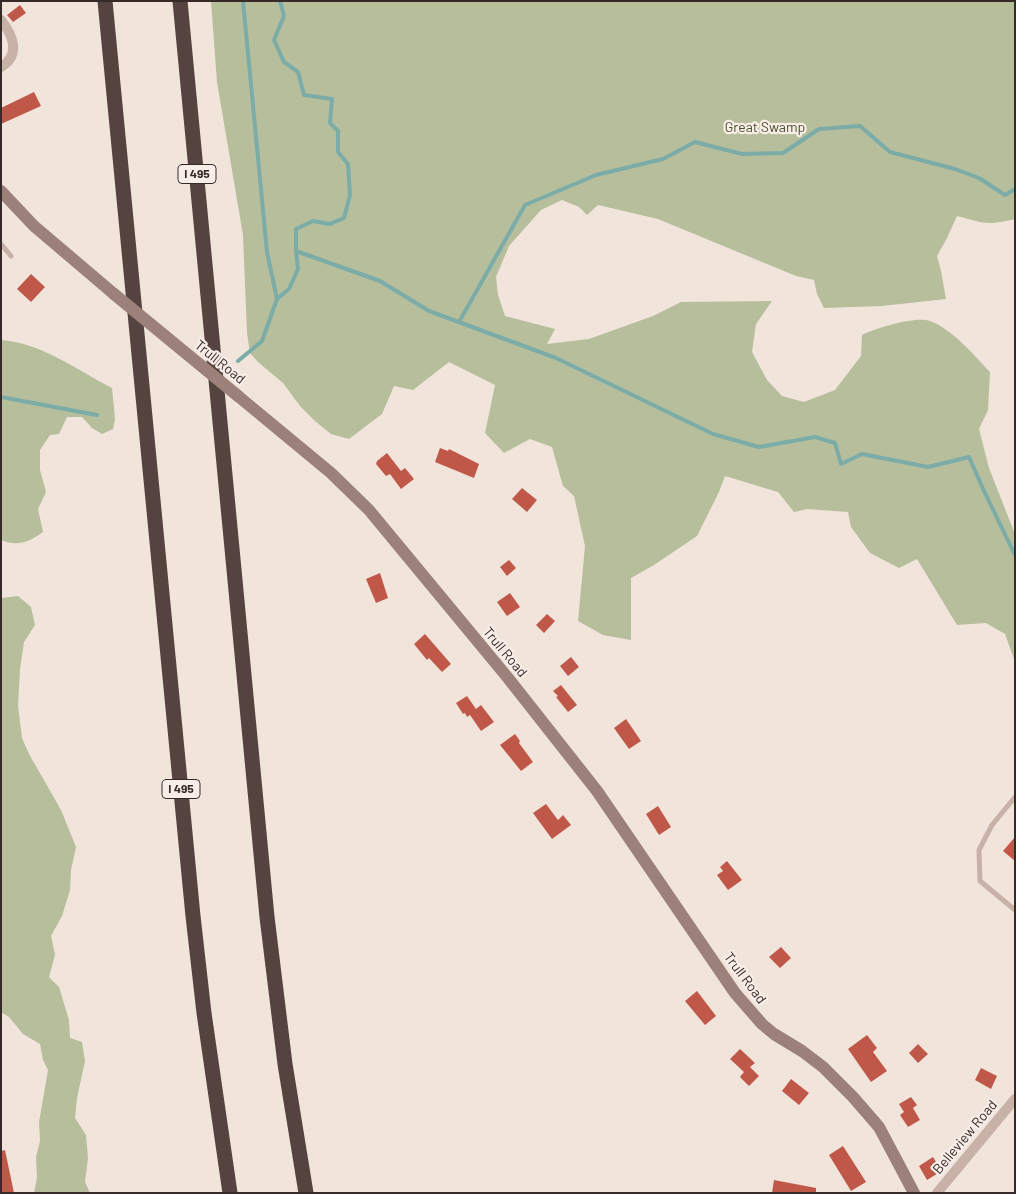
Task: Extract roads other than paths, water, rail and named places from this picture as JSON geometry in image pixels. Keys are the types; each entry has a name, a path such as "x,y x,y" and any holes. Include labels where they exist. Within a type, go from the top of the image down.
{"highway":[{"name":"I 495","path":"104,1 193,916 204,1013 230,1193"},
{"name":"I 495","path":"180,1 275,992 306,1193"},
{"path":"285,1064 315,1193"}],"street":[{"path":"1,20 14,40 10,58 6,65 1,68"},
{"name":"Trull Road","path":"1,191 34,226 331,473 369,510 508,678 597,791 735,993 762,1024 822,1067 853,1097 879,1127 914,1193"},
{"name":"Belleview Road","path":"937,1193 1015,1099"}],"lane":[{"path":"1,244 11,256"},
{"path":"1015,797 992,825 979,850 980,882 1015,910"}],"waterway":[{"path":"243,1 267,252 277,299"},
{"path":"238,361 262,341 277,299 289,289 298,269 296,229 313,221 330,224 344,218 350,195 348,164 338,152 338,131 330,123 332,99 304,95 298,72 284,62 274,40 284,16 280,1"},
{"path":"459,322 525,205 596,175 663,159 695,142 742,154 783,153 819,129 860,126 890,152 955,169 979,178 1005,195 1015,189"},
{"path":"296,251 380,281 429,311 556,358 713,434 759,447 815,437 835,443 841,464 862,454 928,467 969,457 1015,555"},
{"path":"1,397 97,415"}],"park label":[{"name":"Great Swamp","path":"765,127"}]}
